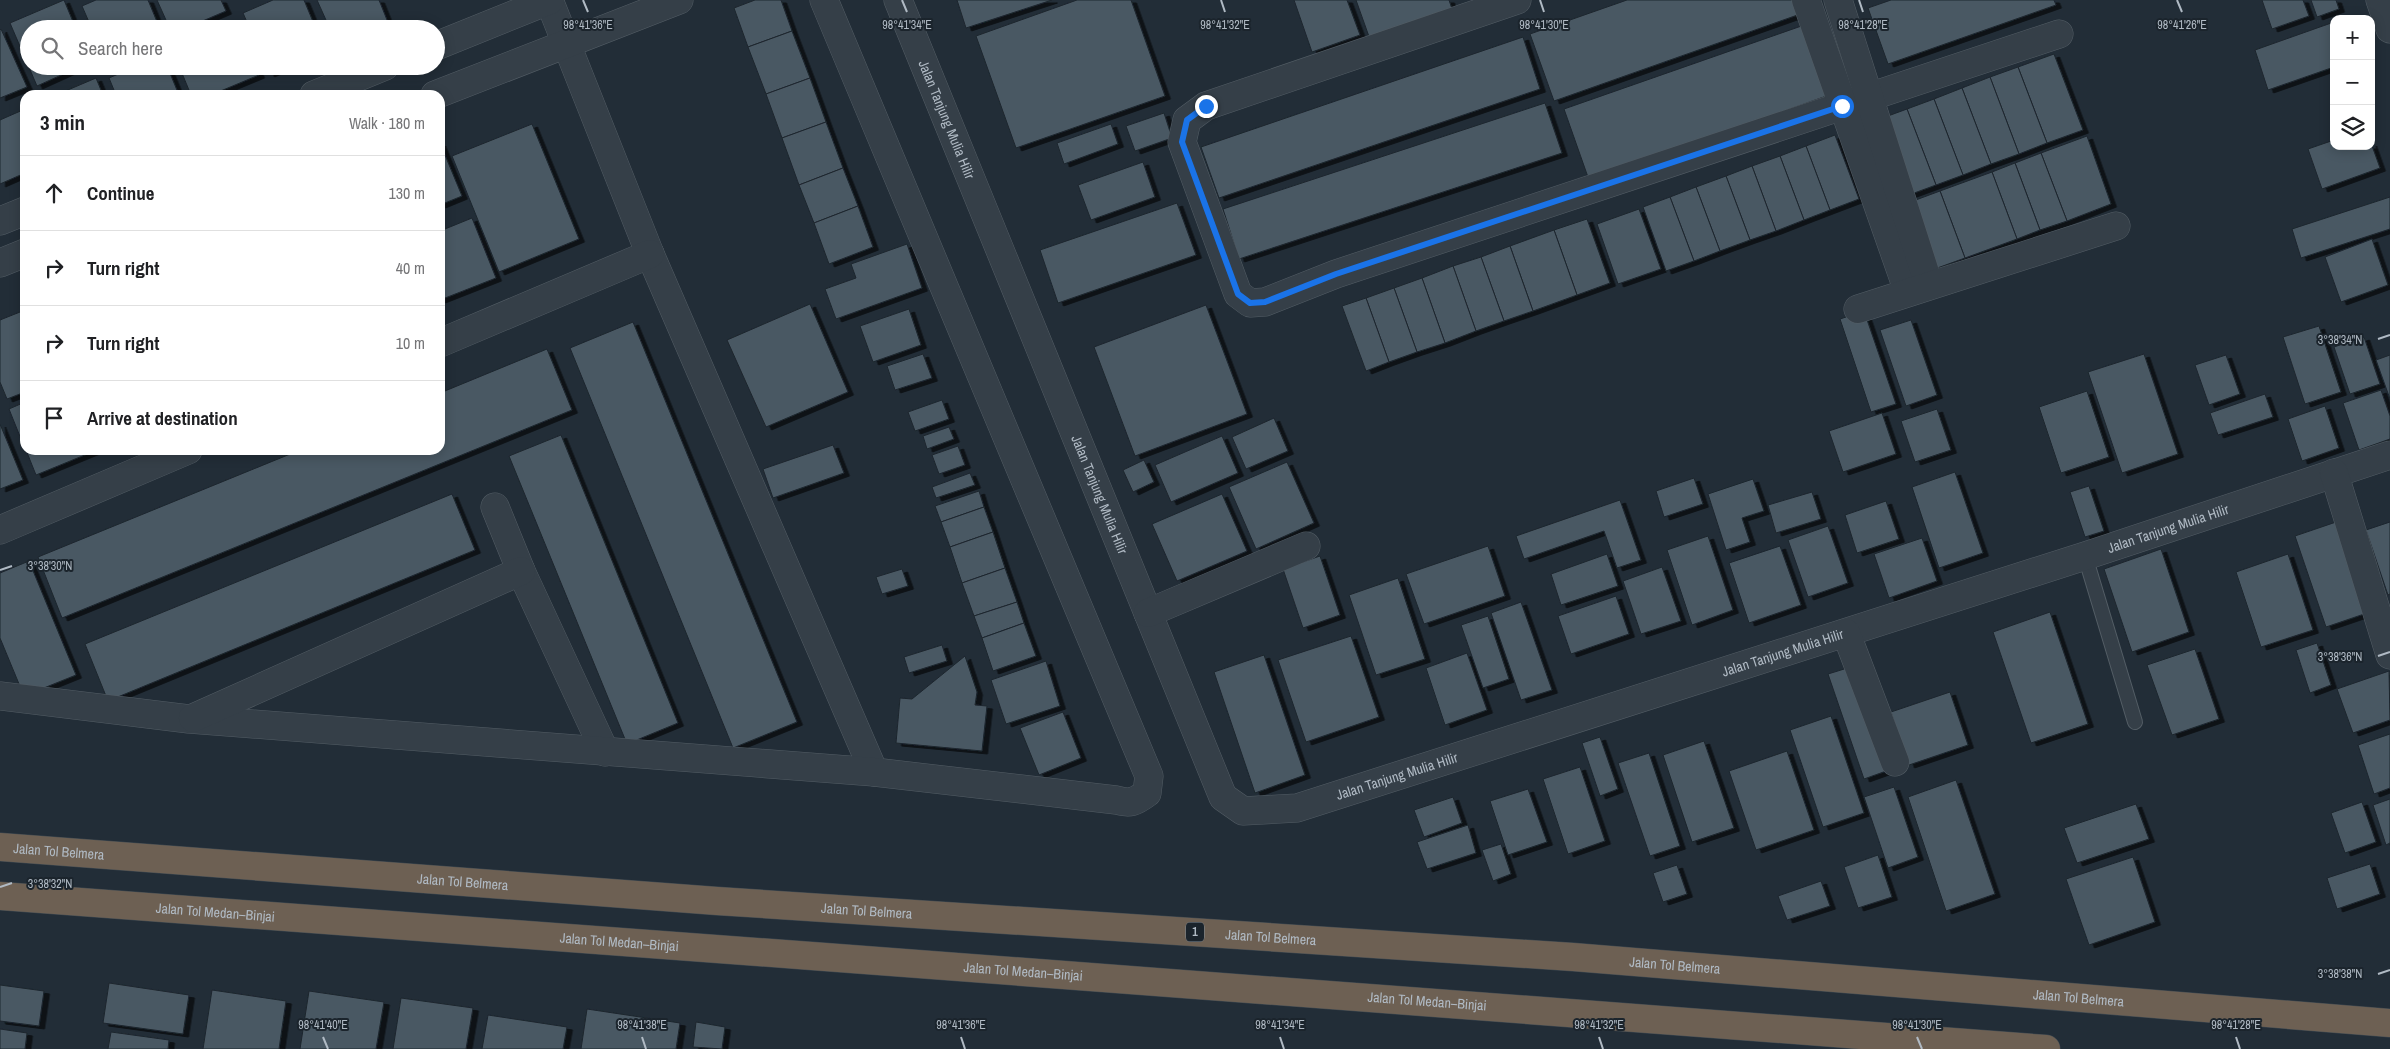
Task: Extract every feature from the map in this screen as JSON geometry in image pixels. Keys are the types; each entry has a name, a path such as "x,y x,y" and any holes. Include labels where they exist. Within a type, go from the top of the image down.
{"highway":[{"name":"Jalan Tol Belmera","path":"0,847 707,900 1573,957 2390,1023"},
{"name":"Jalan Tol Medan–Binjai","path":"0,896 658,946 1546,1009 2046,1049"}],"street":[{"path":"445,42 549,0 650,254 874,772"},
{"path":"445,91 678,0"},
{"path":"0,696 189,719 874,772 1116,800 1127,803 1133,803 1147,793 1150,776 824,0"},
{"name":"Jalan Tanjung Mulia Hilir","path":"898,0 1223,797 1243,811 1297,808 2085,556 2390,455"},
{"path":"1517,0 1206,106 1187,120 1182,142 1238,294 1250,303 1265,302 1336,274 2059,34"},
{"path":"1806,0 1842,106 1918,288"},
{"path":"1838,0 1869,96 1918,288"},
{"path":"2380,0 2390,29"},
{"path":"326,90 363,75"},
{"path":"0,221 20,213"},
{"path":"1858,309 1918,288 2116,226"},
{"path":"445,341 650,254"},
{"path":"0,263 20,255"},
{"path":"0,530 176,455"},
{"path":"2334,473 2390,655"},
{"path":"495,507 521,571 606,752"},
{"path":"1148,613 1306,546"},
{"path":"189,719 521,571"},
{"path":"1846,632 1895,762"}],"lane":[{"path":"2085,556 2135,722"}],"building":[{"path":"64,0 72,20 20,20 20,46 10,23"},
{"path":"96,0 148,0 156,20 88,20 82,6"},
{"path":"157,0 221,0 226,11 205,20 166,20"},
{"path":"273,0 304,0 312,20 246,20 243,13"},
{"path":"317,0 379,0 387,20 326,20"},
{"path":"755,0 781,0 792,31 748,47 734,8"},
{"path":"957,0 1052,0 966,28"},
{"path":"1077,0 1131,0 1165,96 1016,148 976,36"},
{"path":"1294,0 1347,0 1360,35 1312,52"},
{"path":"1356,0 1449,0 1454,15 1372,45"},
{"path":"1627,0 1801,0 1806,12 1554,101 1530,34"},
{"path":"1891,0 2054,0 2056,5 1888,64 1868,8"},
{"path":"2262,0 2303,0 2309,16 2272,29"},
{"path":"2311,0 2336,0 2339,9 2317,17"},
{"path":"1810,23 1835,93 1589,180 1564,109"},
{"path":"2330,23 2330,68 2268,90 2255,50"},
{"path":"0,30 27,87 0,98"},
{"path":"792,31 810,78 766,94 748,47"},
{"path":"1523,37 1540,89 1219,198 1201,147"},
{"path":"2054,54 2083,130 2047,143 2018,67"},
{"path":"2018,67 2047,143 2019,154 1990,77"},
{"path":"32,75 61,75 37,86"},
{"path":"116,75 171,75 177,90 114,90 109,78"},
{"path":"183,75 259,75 223,90 189,90"},
{"path":"1990,77 2019,154 1991,164 1962,88"},
{"path":"96,78 101,90 68,90"},
{"path":"810,78 826,122 782,138 766,94"},
{"path":"1962,88 1991,164 1963,175 1934,99"},
{"path":"1934,99 1963,175 1936,185 1907,109"},
{"path":"1545,103 1562,153 1239,259 1223,209"},
{"path":"1907,109 1936,185 1906,196 1877,120"},
{"path":"20,111 20,175 0,184 0,120"},
{"path":"1164,113 1172,138 1135,151 1126,126"},
{"path":"826,122 843,168 799,185 782,138"},
{"path":"532,124 579,239 499,272 452,156"},
{"path":"1111,124 1118,144 1064,164 1057,143"},
{"path":"1835,135 1859,199 1830,210 1806,146"},
{"path":"2087,136 2111,204 2067,221 2041,153"},
{"path":"2330,141 2330,150 2374,150 2380,168 2322,189 2308,149"},
{"path":"1806,146 1830,210 1804,220 1780,156"},
{"path":"2041,153 2067,221 2040,230 2015,163"},
{"path":"445,155 462,196 445,203"},
{"path":"1780,156 1804,220 1776,231 1752,166"},
{"path":"1143,162 1155,197 1091,220 1078,185"},
{"path":"2015,163 2040,230 2017,239 1992,172"},
{"path":"1752,166 1776,231 1750,240 1726,176"},
{"path":"843,168 858,206 814,223 799,185"},
{"path":"1992,172 2017,239 1965,258 1940,191"},
{"path":"1726,176 1750,240 1720,251 1696,187"},
{"path":"1696,187 1720,251 1694,261 1670,197"},
{"path":"1940,191 1965,258 1929,271 1905,204"},
{"path":"1670,197 1694,261 1666,271 1643,207"},
{"path":"2390,197 2390,229 2301,258 2292,229"},
{"path":"1177,203 1196,255 1058,303 1040,250"},
{"path":"858,206 873,247 829,264 814,223"},
{"path":"1639,209 1661,269 1618,284 1597,224"},
{"path":"472,218 496,278 445,298 445,229"},
{"path":"1587,219 1610,283 1577,295 1554,230"},
{"path":"1554,230 1577,295 1533,311 1510,246"},
{"path":"2372,239 2388,285 2341,302 2325,257"},
{"path":"907,244 922,288 836,319 825,289 856,278 851,264"},
{"path":"1510,246 1533,311 1504,321 1481,257"},
{"path":"1481,257 1504,321 1476,331 1453,266"},
{"path":"1453,266 1476,331 1445,343 1422,278"},
{"path":"1422,278 1445,343 1417,352 1394,288"},
{"path":"1394,288 1417,352 1389,362 1366,298"},
{"path":"1366,298 1389,362 1366,371 1342,306"},
{"path":"810,304 848,392 766,427 727,340"},
{"path":"1206,305 1247,414 1135,456 1094,347"},
{"path":"909,309 921,345 873,362 860,326"},
{"path":"1864,311 1896,404 1871,412 1840,319"},
{"path":"20,312 20,394 7,399 0,382 0,320"},
{"path":"1911,320 1937,395 1906,406 1880,330"},
{"path":"633,322 797,722 733,748 570,348"},
{"path":"2319,326 2341,392 2305,404 2283,337"},
{"path":"2364,337 2380,384 2350,394 2334,347"},
{"path":"547,349 572,410 62,618 38,557 288,455 445,455 445,391"},
{"path":"923,354 932,378 895,390 887,366"},
{"path":"2144,354 2178,454 2122,473 2088,372"},
{"path":"2226,355 2240,394 2209,405 2195,365"},
{"path":"2390,355 2390,399 2376,360"},
{"path":"2381,390 2390,416 2390,439 2359,450 2343,403"},
{"path":"2087,391 2109,457 2061,473 2039,407"},
{"path":"2265,394 2273,417 2218,435 2210,413"},
{"path":"942,400 949,419 915,431 908,412"},
{"path":"20,404 20,436 9,409"},
{"path":"2325,406 2339,448 2302,461 2288,419"},
{"path":"1937,409 1951,450 1915,462 1901,421"},
{"path":"1882,413 1896,454 1843,472 1829,431"},
{"path":"1274,418 1288,451 1246,469 1232,437"},
{"path":"0,424 23,480 0,489"},
{"path":"949,427 954,439 927,449 923,436"},
{"path":"561,435 678,723 627,744 509,456"},
{"path":"1222,436 1238,473 1171,502 1155,465"},
{"path":"833,445 844,473 773,498 763,469"},
{"path":"958,446 965,465 939,474 932,455"},
{"path":"28,455 85,455 36,475"},
{"path":"1144,460 1154,482 1133,492 1123,470"},
{"path":"1287,462 1314,523 1256,549 1229,487"},
{"path":"1955,472 1983,553 1939,568 1912,487"},
{"path":"970,473 975,485 936,498 932,487"},
{"path":"1694,478 1703,504 1664,517 1656,491"},
{"path":"1753,479 1764,511 1742,518 1750,542 1726,550 1708,494"},
{"path":"2089,486 2104,531 2085,537 2070,492"},
{"path":"979,491 984,507 941,522 935,506"},
{"path":"1812,492 1821,519 1776,533 1768,505"},
{"path":"452,494 475,550 108,701 85,644"},
{"path":"1222,494 1247,551 1177,581 1152,524"},
{"path":"1620,500 1641,560 1617,568 1604,531 1524,559 1516,536"},
{"path":"1886,501 1899,539 1857,553 1845,515"},
{"path":"984,507 993,532 950,547 941,522"},
{"path":"2342,520 2373,611 2326,627 2295,536"},
{"path":"2390,522 2390,594 2388,595 2366,530"},
{"path":"1828,526 1848,583 1808,597 1788,540"},
{"path":"993,532 1005,568 962,583 950,547"},
{"path":"1708,536 1733,610 1692,625 1667,550"},
{"path":"1922,538 1937,581 1889,598 1874,554"},
{"path":"1488,546 1505,596 1424,624 1406,574"},
{"path":"1780,546 1801,605 1749,623 1729,563"},
{"path":"2161,549 2189,632 2132,652 2104,569"},
{"path":"1607,554 1618,586 1561,605 1551,574"},
{"path":"2288,554 2313,630 2261,647 2236,572"},
{"path":"1320,556 1340,615 1303,628 1283,569"},
{"path":"29,561 76,675 24,696 0,638 0,573"},
{"path":"1662,567 1681,621 1641,634 1623,581"},
{"path":"1005,568 1017,602 974,616 962,583"},
{"path":"902,569 908,586 882,594 876,577"},
{"path":"1398,578 1425,659 1376,675 1349,595"},
{"path":"1616,596 1629,634 1571,654 1558,616"},
{"path":"1017,602 1024,623 982,638 974,616"},
{"path":"1521,602 1552,690 1521,700 1491,613"},
{"path":"2050,612 2088,724 2031,743 1993,632"},
{"path":"1488,616 1509,679 1483,688 1461,625"},
{"path":"1024,623 1036,656 993,671 982,638"},
{"path":"1351,636 1379,717 1306,742 1278,660"},
{"path":"2317,643 2331,685 2310,693 2296,650"},
{"path":"942,645 947,661 909,673 904,657"},
{"path":"2195,649 2219,719 2172,735 2147,665"},
{"path":"1467,653 1487,710 1445,725 1426,668"},
{"path":"1264,655 1305,775 1255,793 1214,672"},
{"path":"965,656 977,692 975,705 987,706 982,751 896,743 900,698 912,699"},
{"path":"1046,661 1060,706 1006,724 991,680"},
{"path":"1854,666 1889,770 1864,779 1828,674"},
{"path":"2389,671 2390,720 2353,733 2337,689"},
{"path":"1950,692 1968,745 1909,765 1891,712"},
{"path":"1063,712 1081,758 1039,775 1020,728"},
{"path":"1831,716 1864,813 1823,827 1790,730"},
{"path":"2390,734 2390,788 2374,794 2358,745"},
{"path":"1600,737 1618,789 1600,796 1582,743"},
{"path":"1704,741 1734,828 1692,842 1663,755"},
{"path":"1787,751 1814,830 1756,850 1729,771"},
{"path":"1649,753 1680,846 1650,856 1618,763"},
{"path":"1580,767 1605,841 1568,854 1543,779"},
{"path":"1956,780 1995,894 1946,911 1908,797"},
{"path":"1894,787 1918,857 1888,868 1864,797"},
{"path":"1528,789 1547,842 1508,855 1490,801"},
{"path":"1453,797 1462,823 1424,837 1414,810"},
{"path":"2390,799 2390,843 2386,845 2373,805"},
{"path":"2362,802 2376,842 2345,853 2331,813"},
{"path":"2136,804 2149,839 2077,863 2064,828"},
{"path":"1468,825 1476,853 1427,869 1417,842"},
{"path":"1501,844 1511,874 1493,881 1482,850"},
{"path":"1878,855 1892,897 1858,908 1844,867"},
{"path":"2133,857 2155,922 2089,945 2066,879"},
{"path":"2370,864 2380,894 2337,909 2327,878"},
{"path":"1677,865 1687,894 1663,902 1653,873"},
{"path":"1821,881 1830,906 1787,920 1778,896"},
{"path":"109,983 189,995 183,1034 103,1023"},
{"path":"0,985 44,991 39,1026 0,1021"},
{"path":"212,990 286,1001 279,1049 203,1049"},
{"path":"309,991 384,1002 376,1049 300,1049"},
{"path":"401,998 473,1008 466,1049 393,1049"},
{"path":"587,1009 680,1023 676,1049 581,1049"},
{"path":"488,1015 567,1027 563,1049 482,1049"},
{"path":"696,1022 725,1027 722,1049 693,1047"},
{"path":"0,1029 27,1033 25,1049 0,1049"},
{"path":"111,1032 169,1040 168,1049 108,1049"}],"route":[{"path":"1206,106 1187,120 1182,142 1238,294 1250,303 1265,302 1336,274 1842,106"}]}
